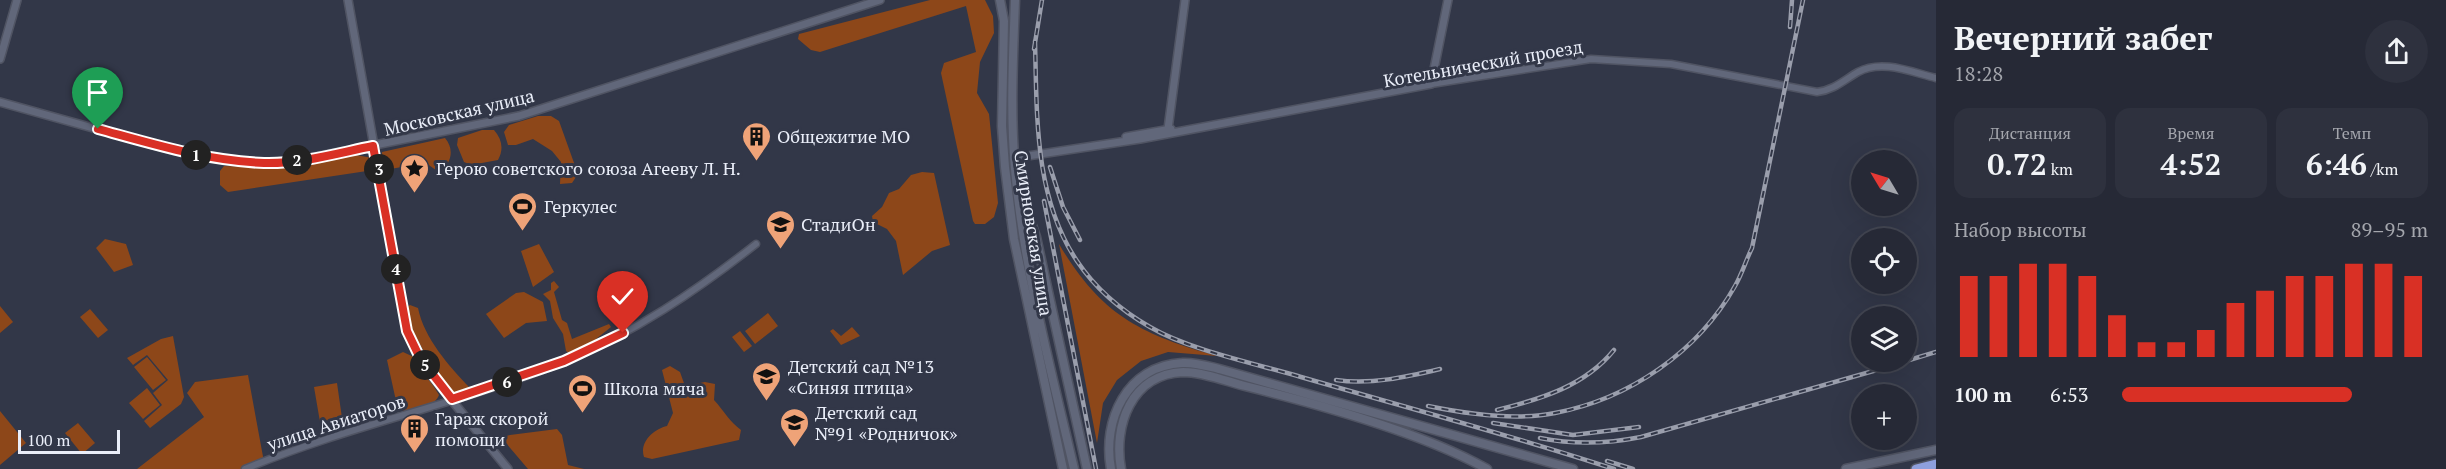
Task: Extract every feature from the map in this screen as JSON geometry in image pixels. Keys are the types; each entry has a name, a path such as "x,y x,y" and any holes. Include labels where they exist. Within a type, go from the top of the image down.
{"highway":[{"path":"1916,469 1936,464"}],"main road":[{"name":"Смирновская улица","path":"1000,0 1004,21 1003,150 1014,239 1063,469"},
{"name":"Смирновская улица","path":"1015,0 1014,158 1016,182 1026,249 1074,469"},
{"path":"1016,182 1036,237 1087,469"},
{"path":"1111,469 1109,428 1119,402 1139,379 1166,365 1184,362 1230,372 1573,469"},
{"path":"1121,469 1119,430 1128,405 1136,394 1156,379 1184,372 1263,390 1359,419 1414,437 1487,469"},
{"path":"1846,469 1936,450"}],"street":[{"path":"0,59 17,0"},
{"path":"348,0 407,331 420,358 508,469"},
{"name":"Московская улица","path":"0,102 172,150 213,158 266,163 310,158 519,116 880,0"},
{"path":"1168,129 1185,0"},
{"path":"1431,84 1448,0"},
{"name":"Котельнический проезд","path":"1014,158 1207,126 1431,84 1591,59 1671,64 1817,92 1830,91 1873,66 1886,66 1936,78"},
{"name":"Котельнический проезд","path":"1097,145 1168,129 1207,126"},
{"name":"улица Авиаторов","path":"245,469 564,361 633,329 694,292 756,244"}],"shaded area":[{"path":"930,0 985,0 993,16 994,33 980,62 977,93 989,114 998,203 994,217 985,224 975,224 973,221 941,73 944,63 976,52 966,6 820,52 811,50 798,39 799,34"},
{"path":"538,116 551,116 559,121 578,174 572,183 560,184 561,162 552,151 533,139 516,145 508,145 504,132 509,125"},
{"path":"482,130 494,130 499,137 501,148 498,160 471,165 464,162 457,145 458,138"},
{"path":"445,138 451,152 447,165 440,173 426,163 390,169 383,166 382,152"},
{"path":"356,155 372,158 367,171 228,192 220,185 220,171 224,166 293,168"},
{"path":"922,172 934,173 950,245 932,251 903,275 896,241 887,229 873,222 872,216 882,207 889,193 899,189 911,175"},
{"path":"105,239 126,244 133,265 114,272 96,248"},
{"path":"539,244 554,272 533,287 521,251"},
{"path":"1059,244 1091,288 1107,305 1125,318 1144,330 1217,356 1168,352 1141,361 1117,380 1103,403 1097,443"},
{"path":"554,281 559,287 554,292 562,320 567,323 572,339 609,324 611,327 593,344 570,354 566,351 563,334 553,318 550,301 543,294 551,290 551,283"},
{"path":"524,292 543,302 547,321 526,323 504,338 486,314 516,293"},
{"path":"410,305 418,308 432,341 469,387 468,392 453,392 421,354 408,319 407,307"},
{"path":"0,306 13,322 0,333"},
{"path":"90,309 108,330 98,338 80,317"},
{"path":"768,313 778,326 755,344 745,331"},
{"path":"852,327 860,336 841,345 830,331 833,329 841,336"},
{"path":"740,331 752,346 744,352 732,337"},
{"path":"173,336 184,397 181,404 150,428 144,421 162,405 153,393 168,380 147,355 133,365 127,358 161,339"},
{"path":"403,352 416,358 439,395 433,403 415,410 398,410 387,360"},
{"path":"147,357 166,380 153,390 134,367"},
{"path":"670,366 680,372 685,386 705,382 715,384 714,400 741,430 739,440 652,459 644,457 646,441 657,430 667,426 673,413 662,370"},
{"path":"248,375 264,462 245,469 137,469 204,417 187,393 195,382"},
{"path":"337,383 342,418 320,422 314,387"},
{"path":"147,388 160,405 143,419 129,403"},
{"path":"0,411 26,443 0,465"},
{"path":"78,423 95,443 82,454 65,433"},
{"path":"557,429 562,435 568,465 584,469 528,469 505,442 506,436 510,435"}],"railway":[{"path":"1034,49 1042,0"},
{"path":"1790,27 1792,0"},
{"path":"1428,406 1475,414 1508,416 1555,413 1582,406 1609,397 1635,384 1659,369 1702,332 1720,310 1735,286 1752,248 1803,0"},
{"path":"1035,41 1036,98 1041,155 1045,183 1053,210 1063,236 1084,271 1101,290 1129,314 1166,335 1203,350 1497,433 1614,469"},
{"path":"1050,167 1063,207 1080,240"},
{"path":"1044,201 1096,469"},
{"path":"1497,410 1546,396 1576,382 1590,373 1614,350"},
{"path":"1917,358 1936,352"},
{"path":"1336,380 1375,381 1440,369"},
{"path":"1540,438 1591,443 1641,437 1870,372"},
{"path":"1493,423 1573,435 1639,427"},
{"path":"1607,461 1633,469"}],"place":[{"name":"Общежитие МО","path":"756,162"},
{"name":"Герою советского союза Агееву Л. Н.","path":"415,194"},
{"name":"Геркулес","path":"523,232"},
{"name":"СтадиОн","path":"780,250"},
{"name":"Детский сад №13 «Синяя птица»","path":"767,402"},
{"name":"Школа мяча","path":"583,414"},
{"name":"Детский сад №91 «Родничок»","path":"794,448"},
{"name":"Гараж скорой помощи","path":"414,454"}],"route":[{"path":"98,129 172,150 213,158 266,163 310,158 373,146 380,174 407,331 411,343 431,375 452,399 564,361 623,333"}]}
